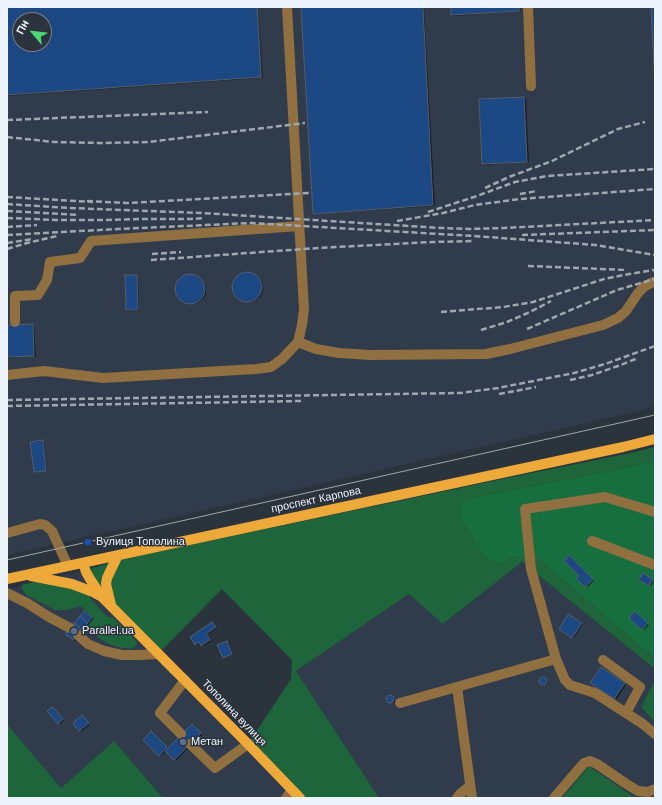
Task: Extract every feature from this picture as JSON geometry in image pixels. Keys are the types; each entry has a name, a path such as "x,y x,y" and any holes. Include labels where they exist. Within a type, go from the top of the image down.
{"main road":[{"name":"проспект Карпова","path":"7,580 630,445 655,438"},
{"path":"111,606 107,588 107,578 118,555"},
{"path":"83,563 86,572 102,597"},
{"path":"25,575 72,584 102,597"},
{"name":"Тополина вулиця","path":"102,597 248,744 289,794 300,798"}],"street":[{"path":"7,375 44,372 103,378 256,369 272,367 298,342 304,309 287,7"},
{"path":"528,7 531,86"},
{"path":"15,322 11,307 15,296 38,295 47,280 50,262 80,258 90,241 299,226"},
{"path":"298,342 316,349 339,353 370,355 486,354 603,325 618,318 626,311 638,293 645,286 655,282"},
{"path":"655,512 605,496 525,509 531,569 556,658 565,680 570,685 595,693 643,724 655,734"},
{"path":"7,533 40,524 45,525 52,531 68,566"},
{"path":"592,541 655,566"},
{"path":"7,593 27,602 74,632 88,644 104,652 122,655 158,654"},
{"path":"400,703 556,658"},
{"path":"603,660 640,687 626,713"},
{"path":"181,734 160,713 185,680"},
{"path":"457,687 472,798"},
{"path":"190,744 215,768 248,744"},
{"path":"554,798 584,763 590,761 638,791 648,792 655,789"},
{"path":"457,798 470,786"}],"shaded area":[{"path":"7,7 655,7 655,406 639,411 7,555"},
{"path":"522,562 655,669 655,680 641,707 655,722 654,798 635,798 589,766 562,798 379,798 296,671 409,594 444,624"},
{"path":"80,572 110,605 292,790 286,798 163,798 114,741 61,788 7,724 7,589"}],"green space":[{"path":"655,447 655,461 470,498 461,519 485,558 501,564 514,557 540,560 655,659 655,669 522,562 443,624 409,594 296,671 379,798 286,798 292,791 248,744 291,679 292,660 222,589 158,654 80,572 119,560"},
{"path":"655,461 655,659 540,560 514,557 501,564 485,558 461,519 461,504 470,498"},
{"path":"35,582 71,587 89,595 89,597 107,617 112,617 131,635 136,641 136,646 132,649 117,647 96,636 86,628 94,618 80,606 68,610 55,610 26,595 21,585"},
{"path":"655,680 655,722 641,707"},
{"path":"7,724 61,788 114,741 163,798 7,798"},
{"path":"589,766 635,798 562,798"}],"building":[{"path":"7,7 257,7 261,77 7,95"},
{"path":"301,7 423,7 433,205 313,214"},
{"path":"451,7 519,7 519,11 451,15"},
{"path":"651,7 655,7 655,86"},
{"path":"524,97 527,162 482,164 479,99"},
{"path":"247,272 258,276 262,287 258,298 247,302 236,298 232,287 236,276"},
{"path":"190,274 201,278 205,289 201,300 190,304 179,300 175,289 179,278"},
{"path":"125,275 137,275 138,310 126,310"},
{"path":"33,324 34,356 7,357 7,325"},
{"path":"43,440 46,471 34,472 30,442"},
{"path":"569,555 593,579 585,587 576,578 579,576 564,561"},
{"path":"643,573 653,579 649,586 639,580"},
{"path":"84,611 92,617 88,623 80,616"},
{"path":"635,611 648,623 642,630 629,618"},
{"path":"568,614 582,623 572,638 559,629"},
{"path":"80,616 88,623 82,630 74,623"},
{"path":"212,622 216,627 206,634 210,640 201,646 199,642 195,645 190,637"},
{"path":"74,623 82,630 73,640 65,634"},
{"path":"227,641 232,654 223,658 217,645"},
{"path":"601,667 625,683 614,699 590,683"},
{"path":"541,677 545,677 547,681 545,685 541,685 539,683 539,679"},
{"path":"388,695 392,695 394,699 392,703 388,703 386,701 386,697"},
{"path":"53,707 63,719 58,724 47,711"},
{"path":"82,715 89,723 79,731 73,723"},
{"path":"192,724 201,733 174,760 165,751"},
{"path":"151,731 167,747 159,756 143,740"}],"tram line":[{"path":"7,560 655,415"}],"railway":[{"path":"7,120 208,112"},
{"path":"485,188 509,177 552,161 618,129 645,122"},
{"path":"7,137 54,142 148,142 305,123"},
{"path":"428,212 515,182 547,176 655,169"},
{"path":"397,221 443,213 475,205 520,199 655,189"},
{"path":"520,194 537,191"},
{"path":"87,201 127,203 309,193"},
{"path":"7,197 93,202"},
{"path":"7,204 202,213 469,229 655,220"},
{"path":"7,211 79,215"},
{"path":"7,218 56,220 205,218"},
{"path":"7,235 251,223 474,236 596,245 655,255"},
{"path":"7,227 37,225"},
{"path":"522,235 655,230"},
{"path":"7,249 57,236"},
{"path":"7,243 33,239"},
{"path":"151,260 318,248 474,241"},
{"path":"152,254 181,252"},
{"path":"528,266 627,270"},
{"path":"441,312 503,307 533,302 604,279 654,270"},
{"path":"527,329 617,290 655,279"},
{"path":"481,330 507,322 551,301"},
{"path":"7,400 461,393 498,388 574,373 605,364 655,346"},
{"path":"570,380 592,375 638,358"},
{"path":"499,394 536,387"},
{"path":"7,406 301,401"}],"place":[{"name":"Вулиця Тополина","path":"88,542"},
{"name":"Parallel.ua","path":"74,631"},
{"name":"Метан","path":"183,742"}]}
